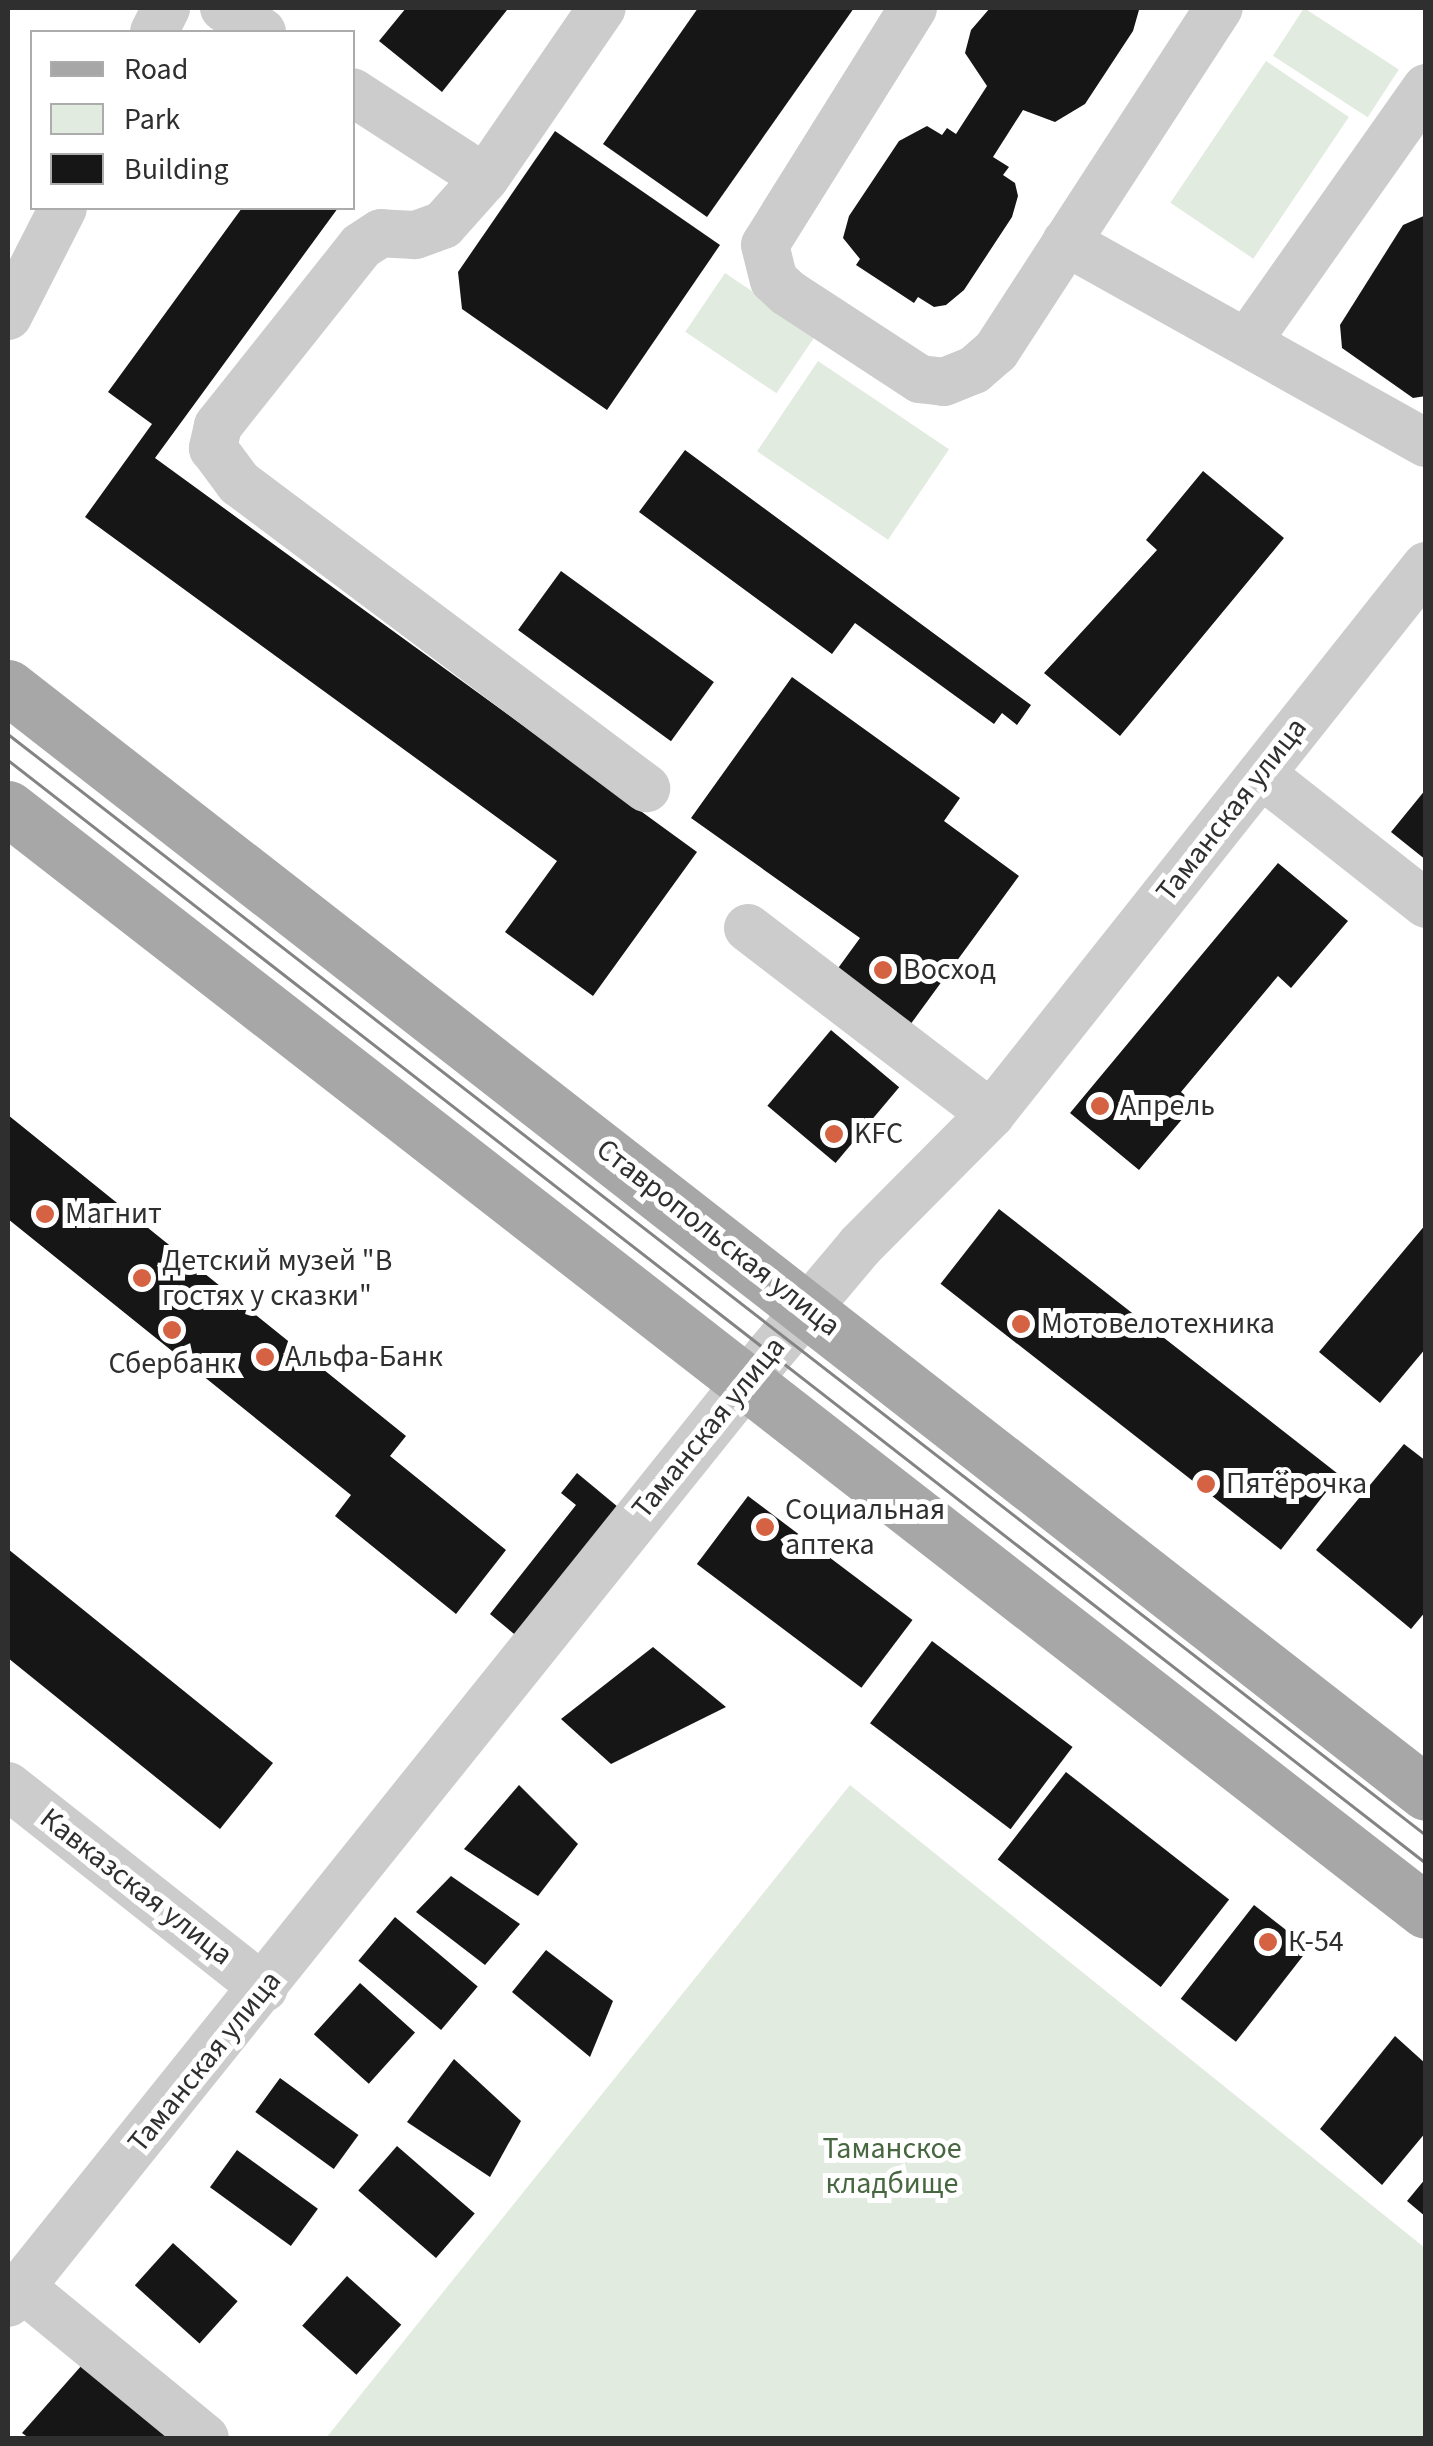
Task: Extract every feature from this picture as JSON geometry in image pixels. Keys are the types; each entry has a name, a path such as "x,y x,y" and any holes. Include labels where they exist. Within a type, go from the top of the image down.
{"main road":[{"name":"Ставропольская улица","path":"8,687 808,1307 1426,1793"},
{"path":"8,808 1426,1911"}],"street":[{"path":"224,8 259,30"},
{"path":"602,8 485,178 442,225 415,235 382,233 361,246 218,426 213,448 238,483 646,788"},
{"path":"913,8 764,245 774,280 920,379 944,382 974,370 996,351 1219,8"},
{"path":"1247,342 1426,88"},
{"path":"355,94 485,178"},
{"path":"8,316 63,210"},
{"path":"1066,242 1426,443"},
{"name":"Таманская улица","path":"14,2295 264,1988 746,1382 808,1307 991,1114 1426,566"},
{"path":"1261,774 1426,904"},
{"path":"748,928 991,1114"},
{"name":"Кавказская улица","path":"8,1788 264,1988"},
{"path":"14,2295 205,2438"}],"green space":[{"path":"1304,8 1399,70 1368,117 1273,56"},
{"path":"1266,61 1349,117 1253,259 1170,203"},
{"path":"725,273 816,335 776,393 685,332"},
{"path":"818,361 949,449 888,540 757,451"},
{"name":"Таманское кладбище","path":"850,1785 1425,2248 1425,2438 326,2438"}],"building":[{"path":"406,8 507,10 442,92 379,41"},
{"path":"698,8 854,8 707,217 603,144"},
{"path":"990,8 1139,10 1133,31 1085,104 1055,122 1023,110 993,157 1009,167 1003,175 1015,183 1018,196 1012,217 964,290 946,305 934,307 918,297 914,303 856,265 860,259 843,238 849,216 899,141 927,126 942,135 947,128 956,134 987,86 965,53 971,30"},
{"path":"555,131 720,245 607,410 462,309 458,272"},
{"path":"241,210 337,210 155,458 697,852 593,996 505,932 557,861 85,517 152,424 108,392"},
{"path":"1426,215 1426,396 1413,398 1342,348 1340,325 1403,225"},
{"path":"685,450 1031,705 1017,725 1002,713 994,724 855,623 832,654 639,512"},
{"path":"1203,471 1284,538 1120,736 1044,673 1157,550 1146,540"},
{"path":"561,571 714,682 671,741 518,630"},
{"path":"792,677 960,798 944,821 1019,876 910,1025 836,971 860,938 691,818"},
{"path":"1426,789 1426,860 1391,832"},
{"path":"1278,863 1348,921 1291,988 1278,976 1181,1092 1195,1104 1139,1170 1070,1113"},
{"path":"831,1030 899,1087 836,1163 767,1106"},
{"path":"8,1115 406,1436 390,1456 506,1550 456,1614 335,1516 351,1495 8,1219"},
{"path":"999,1209 1339,1475 1281,1550 941,1284"},
{"path":"1426,1224 1426,1348 1380,1403 1319,1352"},
{"path":"1404,1444 1426,1461 1426,1611 1411,1629 1316,1550"},
{"path":"577,1473 618,1507 519,1638 490,1614 576,1505 561,1493"},
{"path":"748,1496 913,1620 861,1688 697,1564"},
{"path":"8,1549 273,1763 220,1829 8,1658"},
{"path":"932,1641 1073,1747 1011,1829 870,1723"},
{"path":"653,1647 726,1707 611,1764 561,1719"},
{"path":"1066,1772 1229,1899 1161,1987 998,1859"},
{"path":"519,1785 578,1844 538,1896 464,1849"},
{"path":"451,1876 520,1924 485,1965 416,1912"},
{"path":"1254,1905 1309,1948 1236,2042 1181,1999"},
{"path":"395,1917 478,1986 441,2030 358,1961"},
{"path":"546,1950 613,2001 590,2057 512,1992"},
{"path":"360,1983 415,2033 369,2084 314,2034"},
{"path":"1395,2036 1426,2064 1426,2132 1382,2185 1320,2129"},
{"path":"454,2059 521,2121 490,2177 407,2122"},
{"path":"280,2078 358,2135 334,2169 255,2112"},
{"path":"397,2146 475,2214 436,2258 358,2191"},
{"path":"237,2150 318,2209 291,2246 210,2187"},
{"path":"1426,2178 1426,2217 1407,2201"},
{"path":"173,2243 238,2301 200,2344 135,2285"},
{"path":"347,2276 401,2325 356,2375 302,2326"},
{"path":"82,2365 172,2438 29,2438 22,2433"}],"tram line":[{"path":"8,734 1426,1835"},
{"path":"8,760 1426,1863"}],"place":[{"name":"Восход","path":"883,970"},
{"name":"Апрель","path":"1100,1106"},
{"name":"KFC","path":"834,1134"},
{"name":"Магнит","path":"45,1214"},
{"name":"Детский музей \"В гостях у сказки\"","path":"142,1278"},
{"name":"Мотовелотехника","path":"1021,1324"},
{"name":"Сбербанк","path":"172,1330"},
{"name":"Альфа-Банк","path":"265,1357"},
{"name":"Пятёрочка","path":"1206,1484"},
{"name":"Социальная аптека","path":"765,1527"},
{"name":"К-54","path":"1268,1942"}]}
